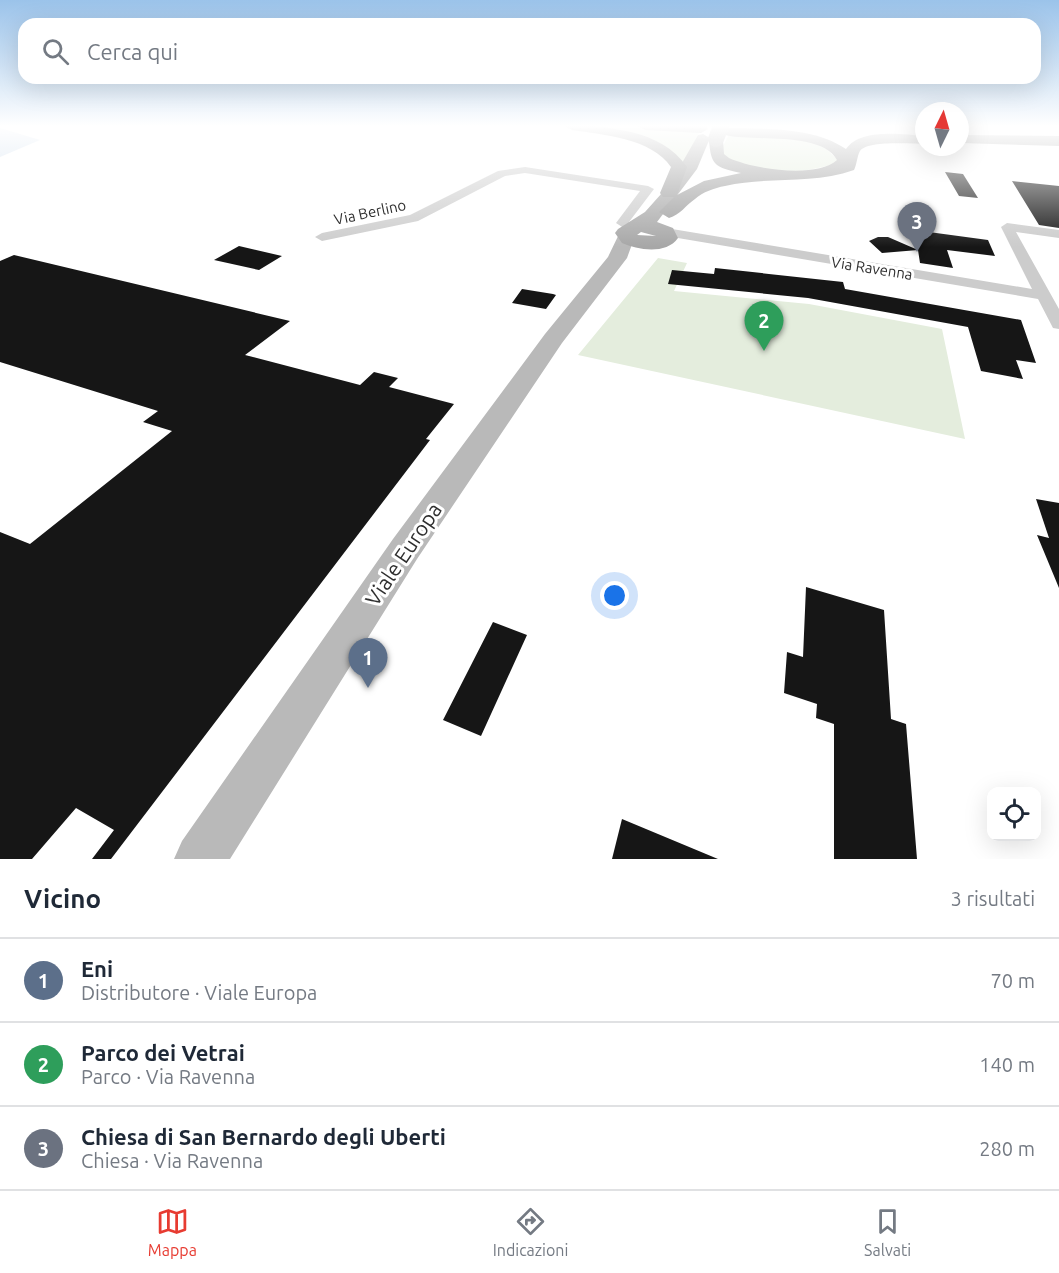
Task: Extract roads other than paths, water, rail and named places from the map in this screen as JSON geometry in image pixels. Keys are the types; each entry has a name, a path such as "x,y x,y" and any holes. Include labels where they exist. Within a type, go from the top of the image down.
{"highway":[{"path":"664,225 678,166"},
{"path":"703,166 729,176 763,178"},
{"path":"735,166 760,172 793,174 823,171 841,166"},
{"path":"664,225 688,195 704,187 726,182 840,170 846,166"}],"main road":[{"path":"664,225 652,216 627,237 634,242 664,225 691,166"},
{"path":"664,225 676,197 699,166"},
{"name":"Viale Europa","path":"200,859 405,549 627,237"}],"street":[{"name":"Via Berlino","path":"322,237 414,218 502,172 525,170 648,189 622,223 627,237"},
{"name":"Via Ravenna","path":"664,225 700,240 1048,292"},
{"path":"1059,234 1007,228 1048,292 1059,324"}],"place":[{"name":"Chiesa di San Bernardo degli Uberti","path":"917,252"},
{"name":"Parco dei Vetrai","path":"764,351"},
{"name":"Eni","path":"368,688"}]}
